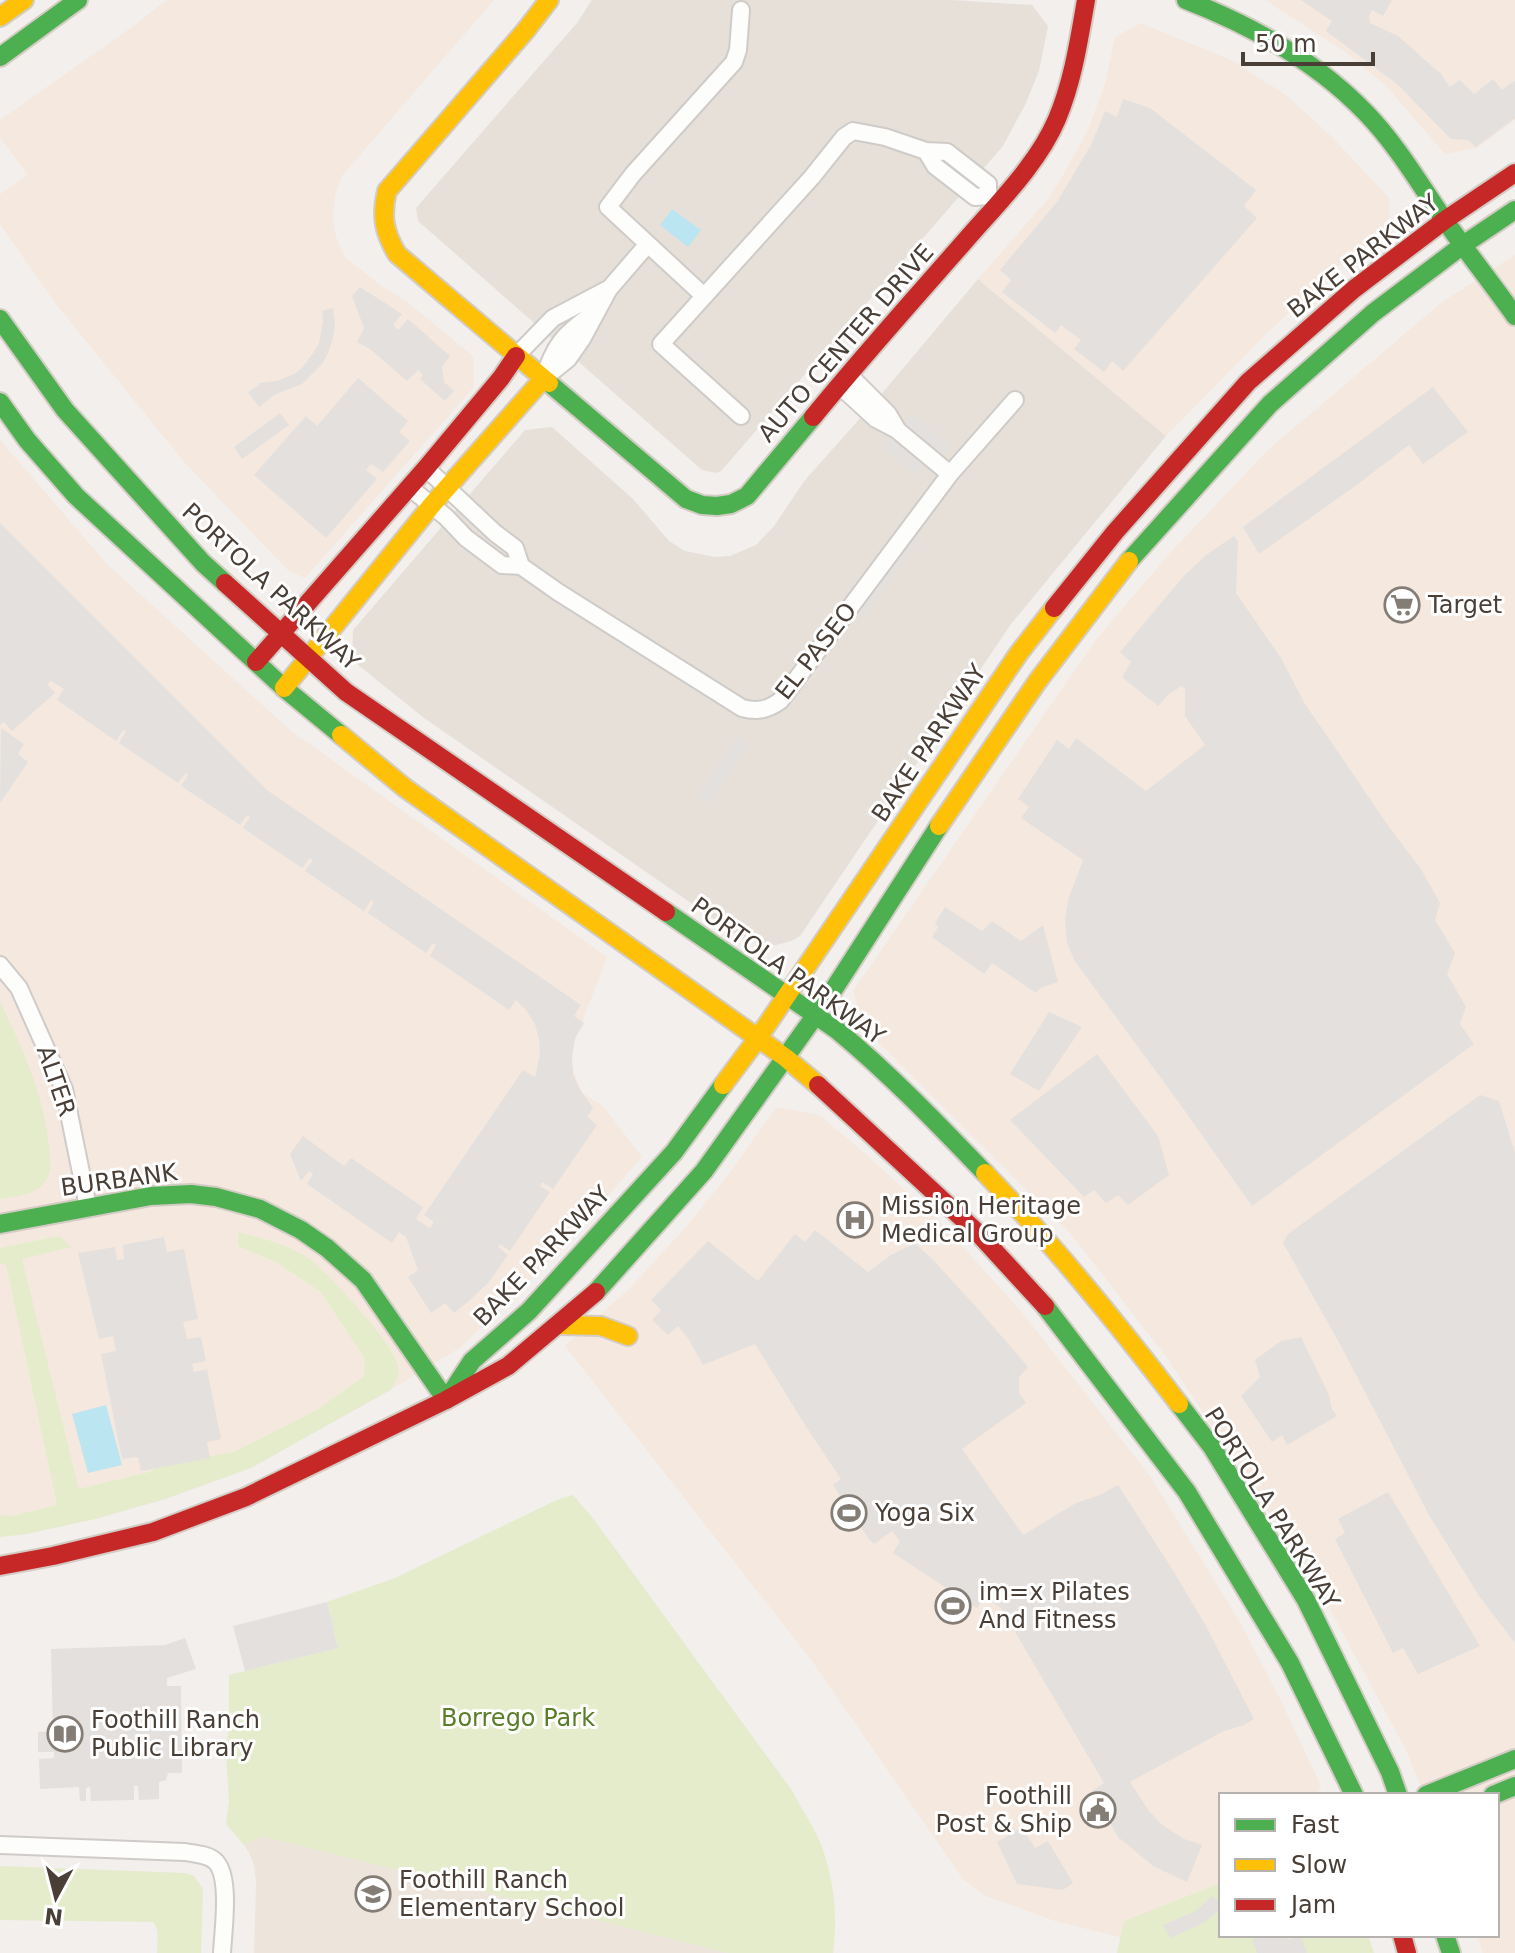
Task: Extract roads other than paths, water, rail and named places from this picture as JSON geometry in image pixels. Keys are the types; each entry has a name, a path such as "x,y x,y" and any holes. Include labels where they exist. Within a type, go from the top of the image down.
{"main road":[{"path":"0,17 24,0"},
{"path":"0,57 78,0"},
{"name":"AUTO CENTER DRIVE","path":"549,0 387,191 382,224 397,254 543,379 686,499 715,507 731,505 747,496 993,200 1044,144 1057,119 1076,57 1086,0"},
{"path":"1186,0 1212,9 1271,39 1327,78 1367,114 1515,316"},
{"name":"BAKE PARKWAY","path":"446,1400 472,1361 529,1311 674,1152 758,1038 1019,653 1115,532 1248,382 1354,289 1445,220 1515,173"},
{"path":"0,1566 153,1532 246,1497 446,1400 508,1366 601,1288 704,1171 830,995 919,855 1037,682 1135,553 1270,404 1373,313 1515,210"},
{"name":"PORTOLA PARKWAY","path":"0,319 65,410 203,563 346,692 837,1030 947,1133 1037,1228 1124,1332 1212,1447 1306,1600 1397,1793"},
{"path":"256,662 426,468 516,356"},
{"path":"284,688 431,506 543,379"},
{"path":"0,402 27,440 76,496 284,688 405,788 786,1058 978,1233 1039,1299 1187,1492 1290,1663 1353,1793"},
{"path":"1037,682 1047,649 1089,589 1115,532"},
{"name":"BURBANK","path":"0,1224 151,1196 191,1194 260,1209 327,1248 363,1280 446,1400"},
{"path":"472,1361 520,1342 554,1312 601,1288"},
{"path":"559,1325 601,1326 628,1336"},
{"path":"1429,1793 1515,1759"}],"street":[{"path":"704,296 608,207 633,174 734,62 741,10"},
{"path":"741,416 661,344 812,177 844,137 853,131 885,137 926,151 935,166 975,197 993,200"},
{"path":"543,379 568,359 609,289 647,245"},
{"path":"516,356 553,318 609,289"},
{"path":"844,380 888,414 897,430 950,474"},
{"name":"EL PASEO","path":"409,487 466,538 502,565 521,566 742,708 753,711 769,709 780,701 950,474 1015,400"},
{"name":"EL PASEO","path":"426,468 515,548 521,566"},
{"name":"ALTER","path":"0,965 19,988 64,1089 88,1207"},
{"path":"0,1845 204,1855 216,1861 222,1874 222,1953"}],"water":[{"path":"672,209 701,230 688,247 660,225"},
{"path":"106,1405 122,1465 88,1473 72,1414"}],"place":[{"name":"Target","path":"1402,605"},
{"name":"Mission Heritage Medical Group","path":"855,1220"},
{"name":"Yoga Six","path":"849,1513"},
{"name":"im=x Pilates And Fitness","path":"953,1606"},
{"name":"Foothill Ranch Public Library","path":"65,1734"},
{"name":"Foothill Post & Ship","path":"1098,1810"},
{"name":"Foothill Ranch Elementary School","path":"373,1894"}],"park label":[{"name":"Borrego Park","path":"518,1718"}]}
